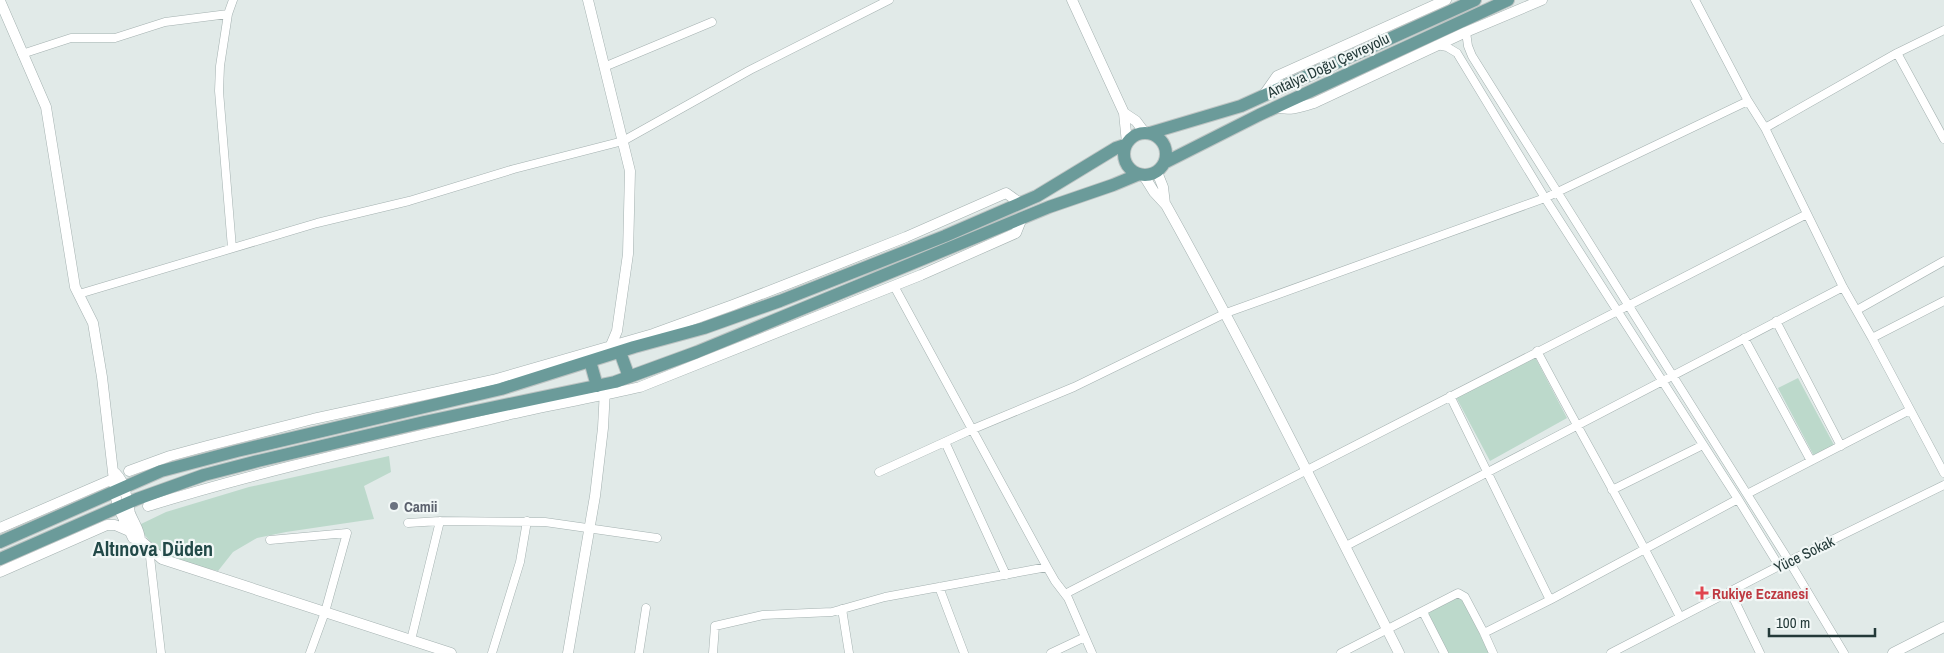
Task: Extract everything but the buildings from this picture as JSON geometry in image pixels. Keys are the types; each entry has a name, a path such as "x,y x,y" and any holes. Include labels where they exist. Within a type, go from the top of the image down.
{"main road":[{"name":"Antalya Doğu Çevreyolu","path":"1147,133 1242,106 1475,0"},
{"name":"Antalya Doğu Çevreyolu","path":"1161,168 1276,107 1508,0"},
{"path":"0,542 116,482 161,472 246,448 501,390 590,361 613,351 704,328 780,301 945,236 1037,196 1116,148 1126,144 1135,135 1147,133 1161,140 1164,145 1166,157 1161,168 1022,218 697,352 602,389 424,422 258,461 204,476 123,504 0,559"},
{"path":"1126,144 1124,159 1126,165 1140,175"},
{"path":"613,351 630,377"},
{"path":"590,361 602,389"}],"street":[{"path":"232,248 219,91 228,14 233,0"},
{"path":"129,471 170,456 313,419 493,380 613,351 628,254 630,171 588,0"},
{"path":"78,294 317,223 409,201 514,169 623,141 750,70 889,0"},
{"path":"1072,0 1124,113 1126,144"},
{"path":"1263,96 1277,76 1446,0"},
{"path":"1276,107 1284,110 1294,109 1314,103 1437,45 1542,0"},
{"path":"1695,0 1748,101 1765,128 1843,286 1944,473"},
{"path":"0,1 46,107 75,287 93,323 116,482 129,531 133,538 140,540 162,559 451,653"},
{"path":"22,54 71,38 116,38 165,22 228,14"},
{"path":"604,67 712,22"},
{"path":"1765,128 1897,53 1944,30"},
{"path":"1466,32 1472,56 1789,561 1844,653"},
{"path":"1437,45 1447,47 1457,53 1545,198 1738,498 1779,566"},
{"path":"1897,53 1944,139"},
{"path":"879,472 973,429 1074,387 1226,313 1545,198 1748,101"},
{"path":"1124,113 1136,121 1147,133"},
{"path":"1161,168 1166,205"},
{"path":"1140,175 1166,205 1226,313 1308,470 1399,653"},
{"path":"1065,594 1807,214"},
{"path":"148,506 222,483 512,413 602,389 640,387 991,246 1016,233 1022,218"},
{"path":"1857,310 1944,261"},
{"path":"894,286 1047,567 1065,594 1092,653"},
{"path":"1346,546 1843,286"},
{"path":"1872,338 1944,302"},
{"path":"1776,321 1841,446"},
{"path":"1744,338 1811,461"},
{"path":"1537,351 1576,425 1646,548 1680,617"},
{"path":"568,653 590,528 604,428 602,389"},
{"path":"1450,396 1550,600"},
{"path":"1747,494 1910,410"},
{"path":"944,442 1006,575"},
{"path":"1612,490 1703,445"},
{"path":"193,463 207,446"},
{"path":"204,476 222,483"},
{"path":"0,527 116,482"},
{"name":"Yüce Sokak","path":"1611,653 1779,566 1944,485"},
{"path":"1484,633 1550,600 1738,498"},
{"path":"123,504 130,512 140,534 140,540"},
{"path":"411,640 440,521"},
{"path":"492,653 520,562 527,521"},
{"path":"408,523 527,521 657,538"},
{"path":"0,572 107,525 115,525 129,531"},
{"path":"270,540 347,533 310,653"},
{"path":"149,548 161,653"},
{"path":"713,653 715,626 763,615 832,612 885,597 1047,567"},
{"path":"939,587 964,653"},
{"path":"1730,591 1760,653"},
{"path":"1341,653 1456,594 1461,594 1465,597 1492,653"},
{"path":"639,653 646,608"},
{"path":"842,609 849,653"},
{"path":"1423,612 1444,653"},
{"path":"1893,653 1944,627"},
{"path":"1051,653 1085,637"}],"green space":[{"path":"1535,357 1567,418 1490,461 1456,397"},
{"path":"1798,378 1834,445 1814,456 1778,388"},
{"path":"389,456 391,472 364,486 374,519 257,538 233,552 218,571 164,558 142,532 141,524 166,512 249,487"},
{"path":"1461,596 1489,653 1448,653 1428,613 1429,610"}],"place":[{"name":"Camii","path":"394,506"},
{"name":"Rukiye Eczanesi","path":"1702,593"}],"district":[{"name":"Altınova Düden","path":"153,548"}]}
